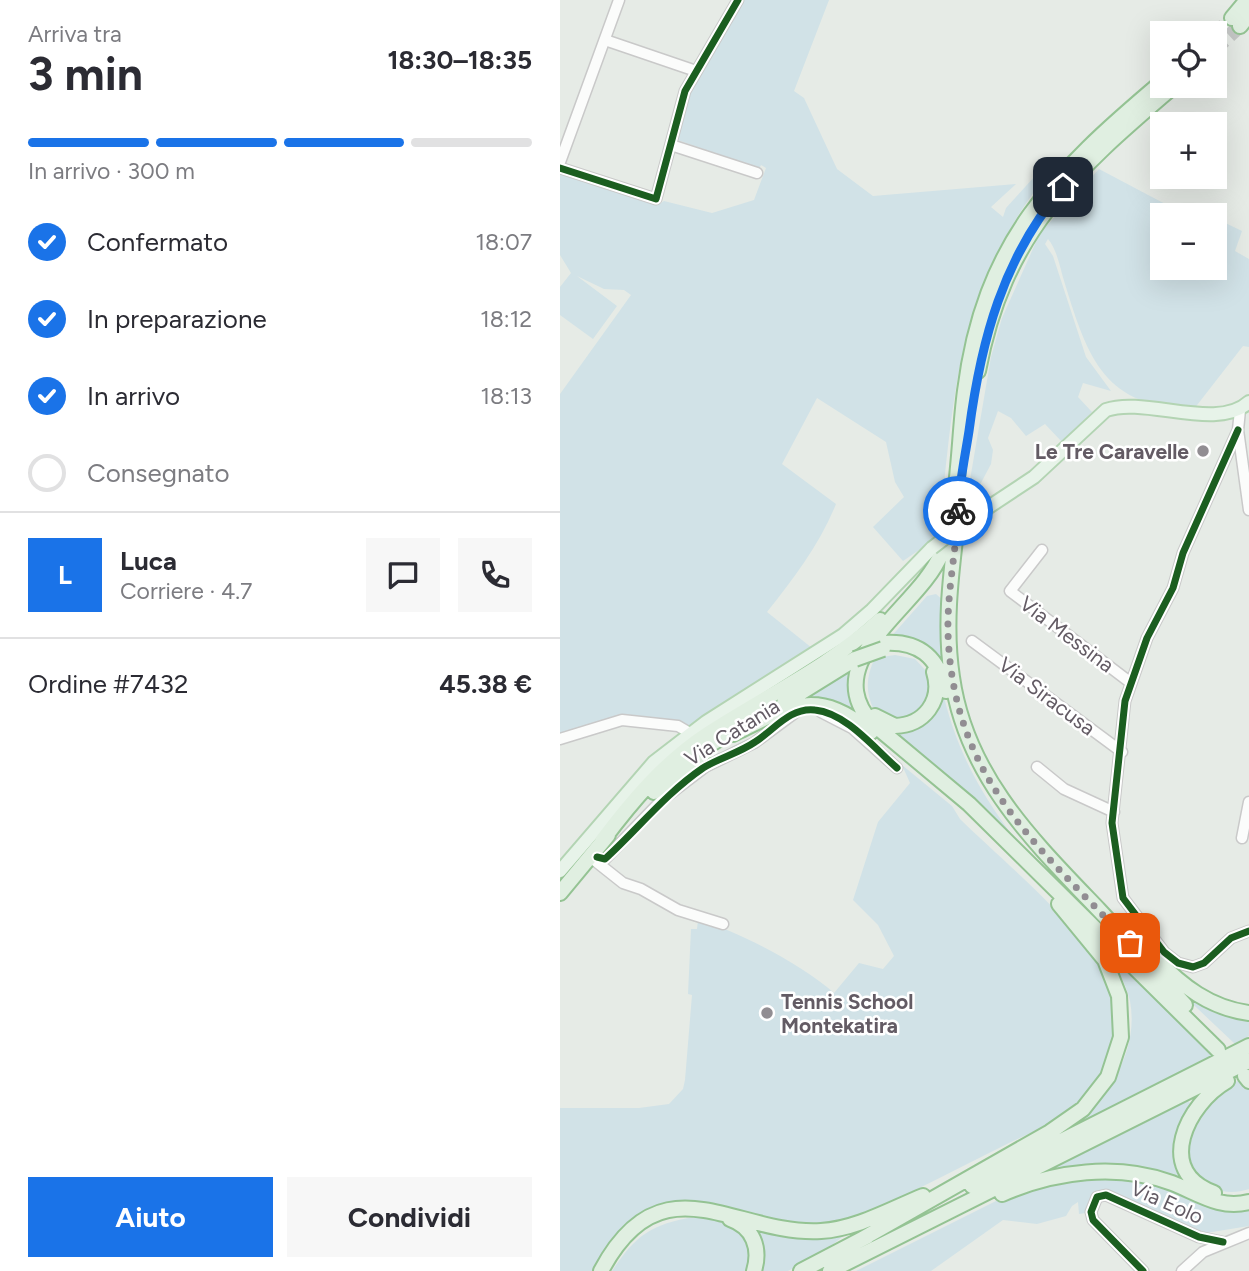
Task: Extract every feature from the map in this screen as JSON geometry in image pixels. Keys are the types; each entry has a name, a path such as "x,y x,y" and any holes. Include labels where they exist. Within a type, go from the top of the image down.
{"highway":[{"path":"1240,20 1247,0"},
{"path":"602,841 627,807 682,753 855,641 882,618 922,574 941,539 965,390 986,297 1018,230 1042,195 1073,161 1150,93"},
{"path":"883,646 912,651 926,659 933,669 937,683 933,704 926,715 915,722 895,726 877,718 866,701 864,678 879,646 922,597 938,573 949,547 974,394 996,301 1019,250 1051,201 1081,169 1161,98"},
{"path":"958,502 948,614 951,675 971,746 996,793 1029,838 1222,1048 994,829 872,723 861,710 856,693 857,676 864,653 922,586 941,552 953,498 965,390"},
{"path":"560,892 648,791 678,765 857,655 883,646 909,644 924,650 935,661 943,676 963,750 977,778 1003,818 1044,865 1184,1004"},
{"path":"560,902 654,791 696,758 857,655"},
{"path":"733,734 796,705 813,703 844,712 1063,895"},
{"path":"996,793 1182,984 1219,1006 1249,1013"},
{"path":"830,1271 904,1234 977,1185 1083,1109 1108,1077 1121,1037 1119,996 1104,960 994,829"},
{"path":"604,1271 633,1229 671,1211 711,1209 783,1227 820,1231 849,1226 977,1185 1249,1046"},
{"path":"801,1271 977,1185 1249,1061"},
{"path":"1248,1076 1214,1089 1199,1102 1186,1124 1181,1148 1186,1169 1202,1187 1223,1196 1249,1193"},
{"path":"904,1234 943,1222 1034,1182 1081,1173 1143,1175 1172,1183 1225,1205 1249,1202"},
{"path":"604,1271 636,1232 663,1218 690,1212 711,1213 734,1220 747,1228 756,1247 754,1271"},
{"path":"846,1271 885,1244"}],"main road":[{"name":"Via Catania","path":"560,871 579,852 638,778 690,733 843,635 872,610 932,548 1034,477 1106,410 1129,406 1181,413 1245,406"}],"street":[{"path":"619,0 560,165 656,199 682,99 738,0"},
{"path":"605,40 696,71"},
{"path":"671,145 757,173"},
{"path":"1245,406 1238,430 1183,554 1173,587 1147,638 1131,683 1124,710 1122,752 1114,812 1123,898 1164,953 1178,963 1193,967 1203,963 1231,938 1249,932"},
{"path":"1238,430 1249,510"},
{"name":"Via Messina","path":"1042,550 1010,591 1131,683"},
{"name":"Via Siracusa","path":"972,641 1122,752"},
{"name":"Via Catania","path":"596,858 605,859 663,799 705,767 754,743 788,716 800,711 814,710 838,719 897,768"},
{"path":"560,739 621,720 678,726 690,733"},
{"path":"1037,767 1064,789 1114,812"},
{"path":"1242,838 1249,807"},
{"path":"596,858 623,883 641,889 678,910 723,924"},
{"name":"Via Eolo","path":"1143,1271 1093,1220 1091,1212 1097,1197 1107,1195 1199,1237 1223,1242"},
{"path":"1182,1271 1203,1252 1249,1233"},
{"path":"1189,1271 1223,1242"}],"shaded area":[{"path":"742,0 829,0 794,91 804,98 837,169 873,196 1016,184 991,207 1003,217 1006,208 1035,176 1041,182 1012,226 990,268 974,310 955,395 938,537 903,561 873,527 904,497 895,482 886,442 817,398 782,464 836,504 814,547 767,612 812,648 688,727 627,717 597,722 560,737 560,394 631,295 624,290 604,289 577,276 617,306 593,339 560,315 560,287 571,273 560,255 560,176 561,173 658,205 664,201 712,213 754,200 766,168 761,165 759,169 675,139 688,93"},
{"path":"1099,169 1163,203 1150,203 1150,280 1227,280 1227,224 1242,231 1235,251 1249,259 1249,347 1243,346 1194,409 1140,400 1120,389 1092,356 1048,239 1045,244 1053,256 1086,357 1111,391 1083,383 1078,397 1092,412 1062,442 1045,424 1026,436 1011,418 998,411 988,438 993,450 991,464 964,515 991,357 1002,318 1040,233"},
{"path":"936,594 945,602 946,675 941,663 889,639 927,596"},
{"path":"895,655 915,659 929,674 930,701 904,722 874,710 868,690 868,678 875,658"},
{"path":"853,668 853,702 865,724 801,699"},
{"path":"941,685 955,734 974,776 1029,857 888,728 912,727"},
{"path":"902,765 952,806 960,819 1053,908 1100,965 1113,1000 1115,1036 1111,1055 1094,1088 1082,1102 1054,1121 860,1217 837,1223 804,1226 710,1205 676,1205 652,1214 597,1271 560,1271 560,1108 639,1108 669,1104 683,1089 692,995 688,994 691,929 697,929 698,920 769,950 834,993 859,963 883,969 894,956 878,925 853,900 878,822 910,783"},
{"path":"1100,942 1215,1055 1075,1126 1110,1086 1126,1054 1130,1037 1132,1019 1128,993 1118,970"},
{"path":"1179,991 1249,1019 1249,1036 1235,1044"},
{"path":"1241,1079 1249,1090 1249,1189 1221,1191 1199,1178 1188,1155 1187,1141 1193,1119 1204,1105"},
{"path":"1188,1101 1191,1104 1179,1132 1196,1189 1171,1177 1037,1176"},
{"path":"1117,1177 1156,1185 1215,1207 1249,1207 1249,1226 1206,1233 1105,1190 1092,1197 1086,1213 1079,1214 1078,1202 1066,1216 1037,1224 1003,1220 931,1271 856,1271 1000,1199 1057,1181"},
{"path":"695,1217 731,1224 745,1235 750,1256 749,1271 612,1271 629,1248 646,1233 667,1223"},
{"path":"751,1223 849,1231 830,1247 788,1271 758,1271"}],"tunnel":[{"path":"1227,23 1232,18"},
{"path":"1227,38 1240,26"}],"cycle path":[{"path":"560,168 656,199 685,91 738,0"},
{"path":"1238,430 1183,553 1173,588 1147,638 1125,701 1112,823 1123,898 1164,952 1178,963 1193,967 1204,963 1231,938 1249,931"},
{"path":"597,857 605,859 689,778 716,761 749,746 798,712 815,710 849,724 897,768"},
{"path":"1143,1271 1093,1220 1091,1212 1097,1197 1106,1195 1199,1237 1223,1242"}],"way so far":[{"path":"958,511 948,631 951,675 971,746 989,782 1029,838 1130,943"}],"place":[{"name":"Le Tre Caravelle","path":"1203,451"},
{"name":"Tennis School Montekatira","path":"767,1013"}],"route":[{"path":"958,511 974,394 996,301 1027,236 1063,187"}]}
